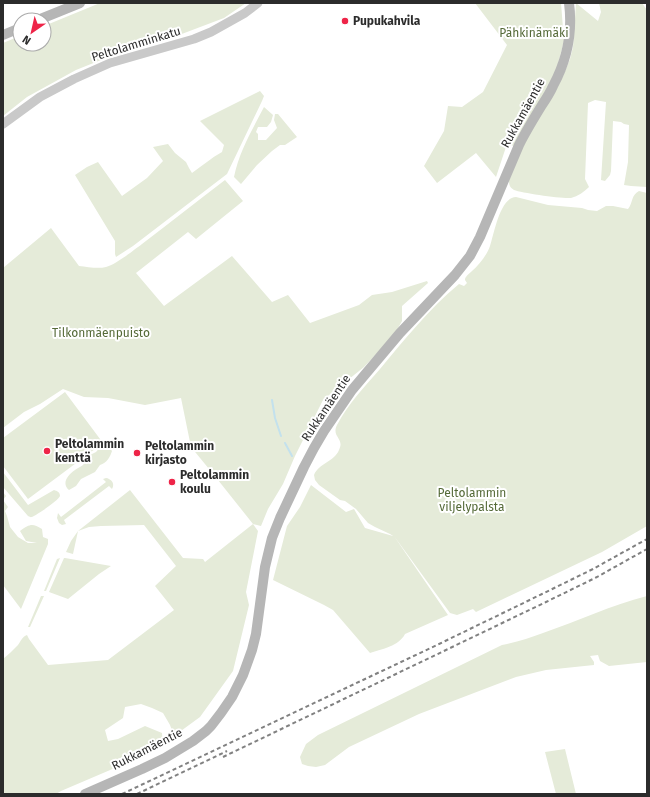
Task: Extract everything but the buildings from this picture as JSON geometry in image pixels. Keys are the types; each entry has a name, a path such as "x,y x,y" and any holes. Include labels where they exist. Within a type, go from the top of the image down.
{"main road":[{"path":"52,14 80,3"},
{"name":"Rukkamäentie","path":"85,794 165,758 193,741 211,726 232,696 243,674 252,650 256,634 265,567 272,538 304,467 324,431 352,390 376,360 455,275 470,256 480,237 525,132 553,88 562,68 570,37 569,3"}],"street":[{"name":"Peltolamminkatu","path":"3,124 40,96 74,79 110,63 194,39 211,32 245,13 258,3"}],"green space":[{"path":"100,3 246,3 224,18 158,43 116,54 76,70 27,97 3,116 3,43 12,39 12,52 52,52 52,23"},
{"name":"Pähkinämäki","path":"475,3 561,3 564,41 555,75 514,146 507,144 496,177 476,153 437,183 424,166 444,131 448,106 462,107 483,92 507,45"},
{"path":"576,3 598,21 601,12 599,3 642,3 647,10 647,187 624,185 628,162 629,125 621,122 613,121 611,171 610,175 605,181 601,180 606,102 595,100 588,103 585,179 589,187 576,196 566,198 542,196 518,191 512,189 510,185 509,179 526,138 563,76 570,59 573,47"},
{"path":"260,91 264,96 227,174 133,246 116,257 115,241 75,175 98,162 122,196 147,178 163,161 153,147 168,144 175,153 186,162 192,173 222,152 224,145 200,121"},
{"path":"264,107 273,115 271,122 267,127 258,127 256,132 258,134 258,140 266,140 277,128 274,120 275,114 278,114 297,137 285,145 280,145 272,151 257,165 241,184 234,177 236,168 246,141"},
{"name":"Tilkonmäenpuisto","path":"225,180 243,201 196,239 188,232 136,273 164,306 232,256 272,302 288,295 310,323 359,305 372,295 392,292 427,281 428,283 402,306 402,321 394,335 364,367 323,400 295,456 283,484 268,509 261,526 253,524 191,447 181,398 145,405 108,398 84,397 63,389 40,404 24,412 3,428 3,268 51,228 79,266 103,268 110,266 129,253"},
{"name":"Peltolammin viljelypalsta","path":"639,191 647,193 647,526 602,552 476,612 473,609 457,615 450,613 394,536 448,615 405,634 394,644 370,653 333,610 273,580 287,526 300,507 311,485 346,512 354,509 365,528 393,536 368,523 356,509 345,501 340,500 319,485 315,480 314,475 316,471 334,457 339,450 340,443 336,429 341,417 427,314 459,284 464,286 467,283 465,278 475,269 487,253 498,217 510,199 516,197 548,205 597,211 606,206 628,209 633,197"},
{"name":"Peltolammin kenttä","path":"65,392 103,443 28,499 3,466 3,438"},
{"path":"106,444 112,451 108,460 100,465 95,472 81,479 76,486 69,490 66,485 66,479 70,474 83,465 90,455 96,452 102,445"},
{"path":"3,472 28,505 54,490 59,493 60,496 44,510 30,517 3,487"},
{"path":"103,479 110,479 112,482 112,489 109,486 64,520 66,524 62,525 59,523 57,518 58,513 61,517 106,482"},
{"path":"130,490 183,558 203,559 205,562 253,524 258,531 246,592 249,605 233,671 200,717 174,736 163,713 141,704 125,707 123,718 105,730 108,741 118,739 145,726 162,733 163,744 157,750 56,794 3,794 3,659 27,635 48,665 108,660 174,610 155,586 176,566 144,525 89,527 78,531"},
{"path":"3,492 6,496 3,500"},
{"path":"3,500 8,507 5,511 10,527 18,537 28,543 37,543 26,541 20,531 33,525 42,529 43,537 48,539 48,544 21,609 3,585"},
{"path":"78,531 73,554 66,552 71,541"},
{"path":"60,558 46,591 44,591 57,559"},
{"path":"64,558 111,566 68,599 49,592"},
{"path":"41,596 44,596 30,627 28,627"},
{"path":"647,596 647,662 609,666 600,661 598,655 590,656 594,662 594,665 546,670 516,677 419,714 349,747 325,765 316,767 302,764 300,757 306,744 318,735 502,645 533,637 608,608"},
{"path":"565,749 576,794 556,794 545,752"}],"waterway":[{"path":"272,400 275,418 281,436"},
{"path":"285,443 292,456"}],"railway":[{"path":"122,794 542,594 593,569 647,539"},
{"path":"223,757 597,577 647,549"},
{"path":"137,794 227,751"}],"place":[{"name":"Pupukahvila","path":"345,21"},
{"name":"Peltolammin kenttä","path":"47,451"},
{"name":"Peltolammin kirjasto","path":"137,453"},
{"name":"Peltolammin koulu","path":"172,482"}]}
